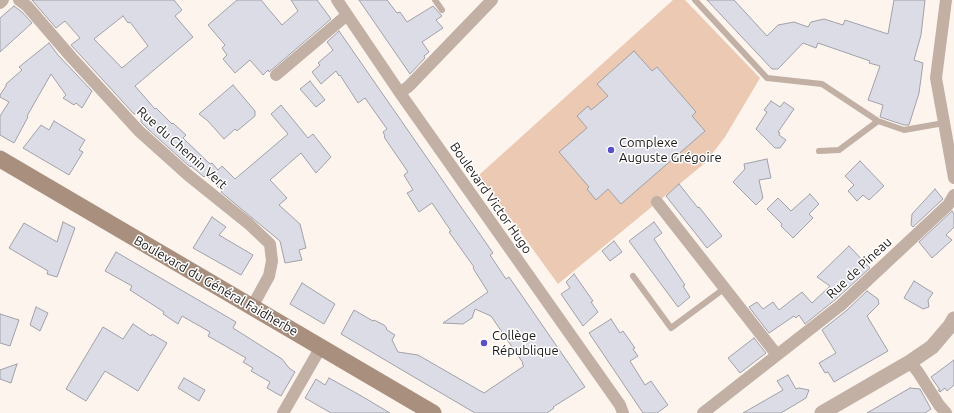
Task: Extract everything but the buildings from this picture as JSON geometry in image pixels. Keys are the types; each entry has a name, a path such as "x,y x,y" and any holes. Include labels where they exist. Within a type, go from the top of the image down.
{"main road":[{"name":"Boulevard du Général Faidherbe","path":"0,159 433,413"}],"street":[{"path":"0,3 3,0"},
{"name":"Rue du Chemin Vert","path":"19,0 27,6 139,132 188,175 249,224 270,244 272,261 269,276 252,307"},
{"name":"Boulevard Victor Hugo","path":"337,0 400,93 615,399 622,413"},
{"path":"400,93 409,86 492,0"},
{"path":"946,0 936,78 954,178"},
{"path":"276,75 347,15"},
{"name":"Rue de Pineau","path":"703,413 841,305 948,204 954,195"},
{"path":"657,202 777,356"},
{"path":"822,413 910,362 932,347 954,319"},
{"path":"283,413 321,347"},
{"path":"910,362 946,413"}],"lane":[{"path":"436,0 442,10"},
{"path":"694,0 767,78 822,84 878,121 904,130 944,123"},
{"path":"819,151 840,150 878,121"},
{"path":"633,276 671,328 725,288"}],"shaded area":[{"name":"Complexe Auguste Grégoire","path":"673,0 685,0 760,78 725,137 705,163 558,284 479,175"}],"place":[{"name":"Complexe Auguste Grégoire","path":"611,150"},
{"name":"Collège République","path":"484,343"}]}
